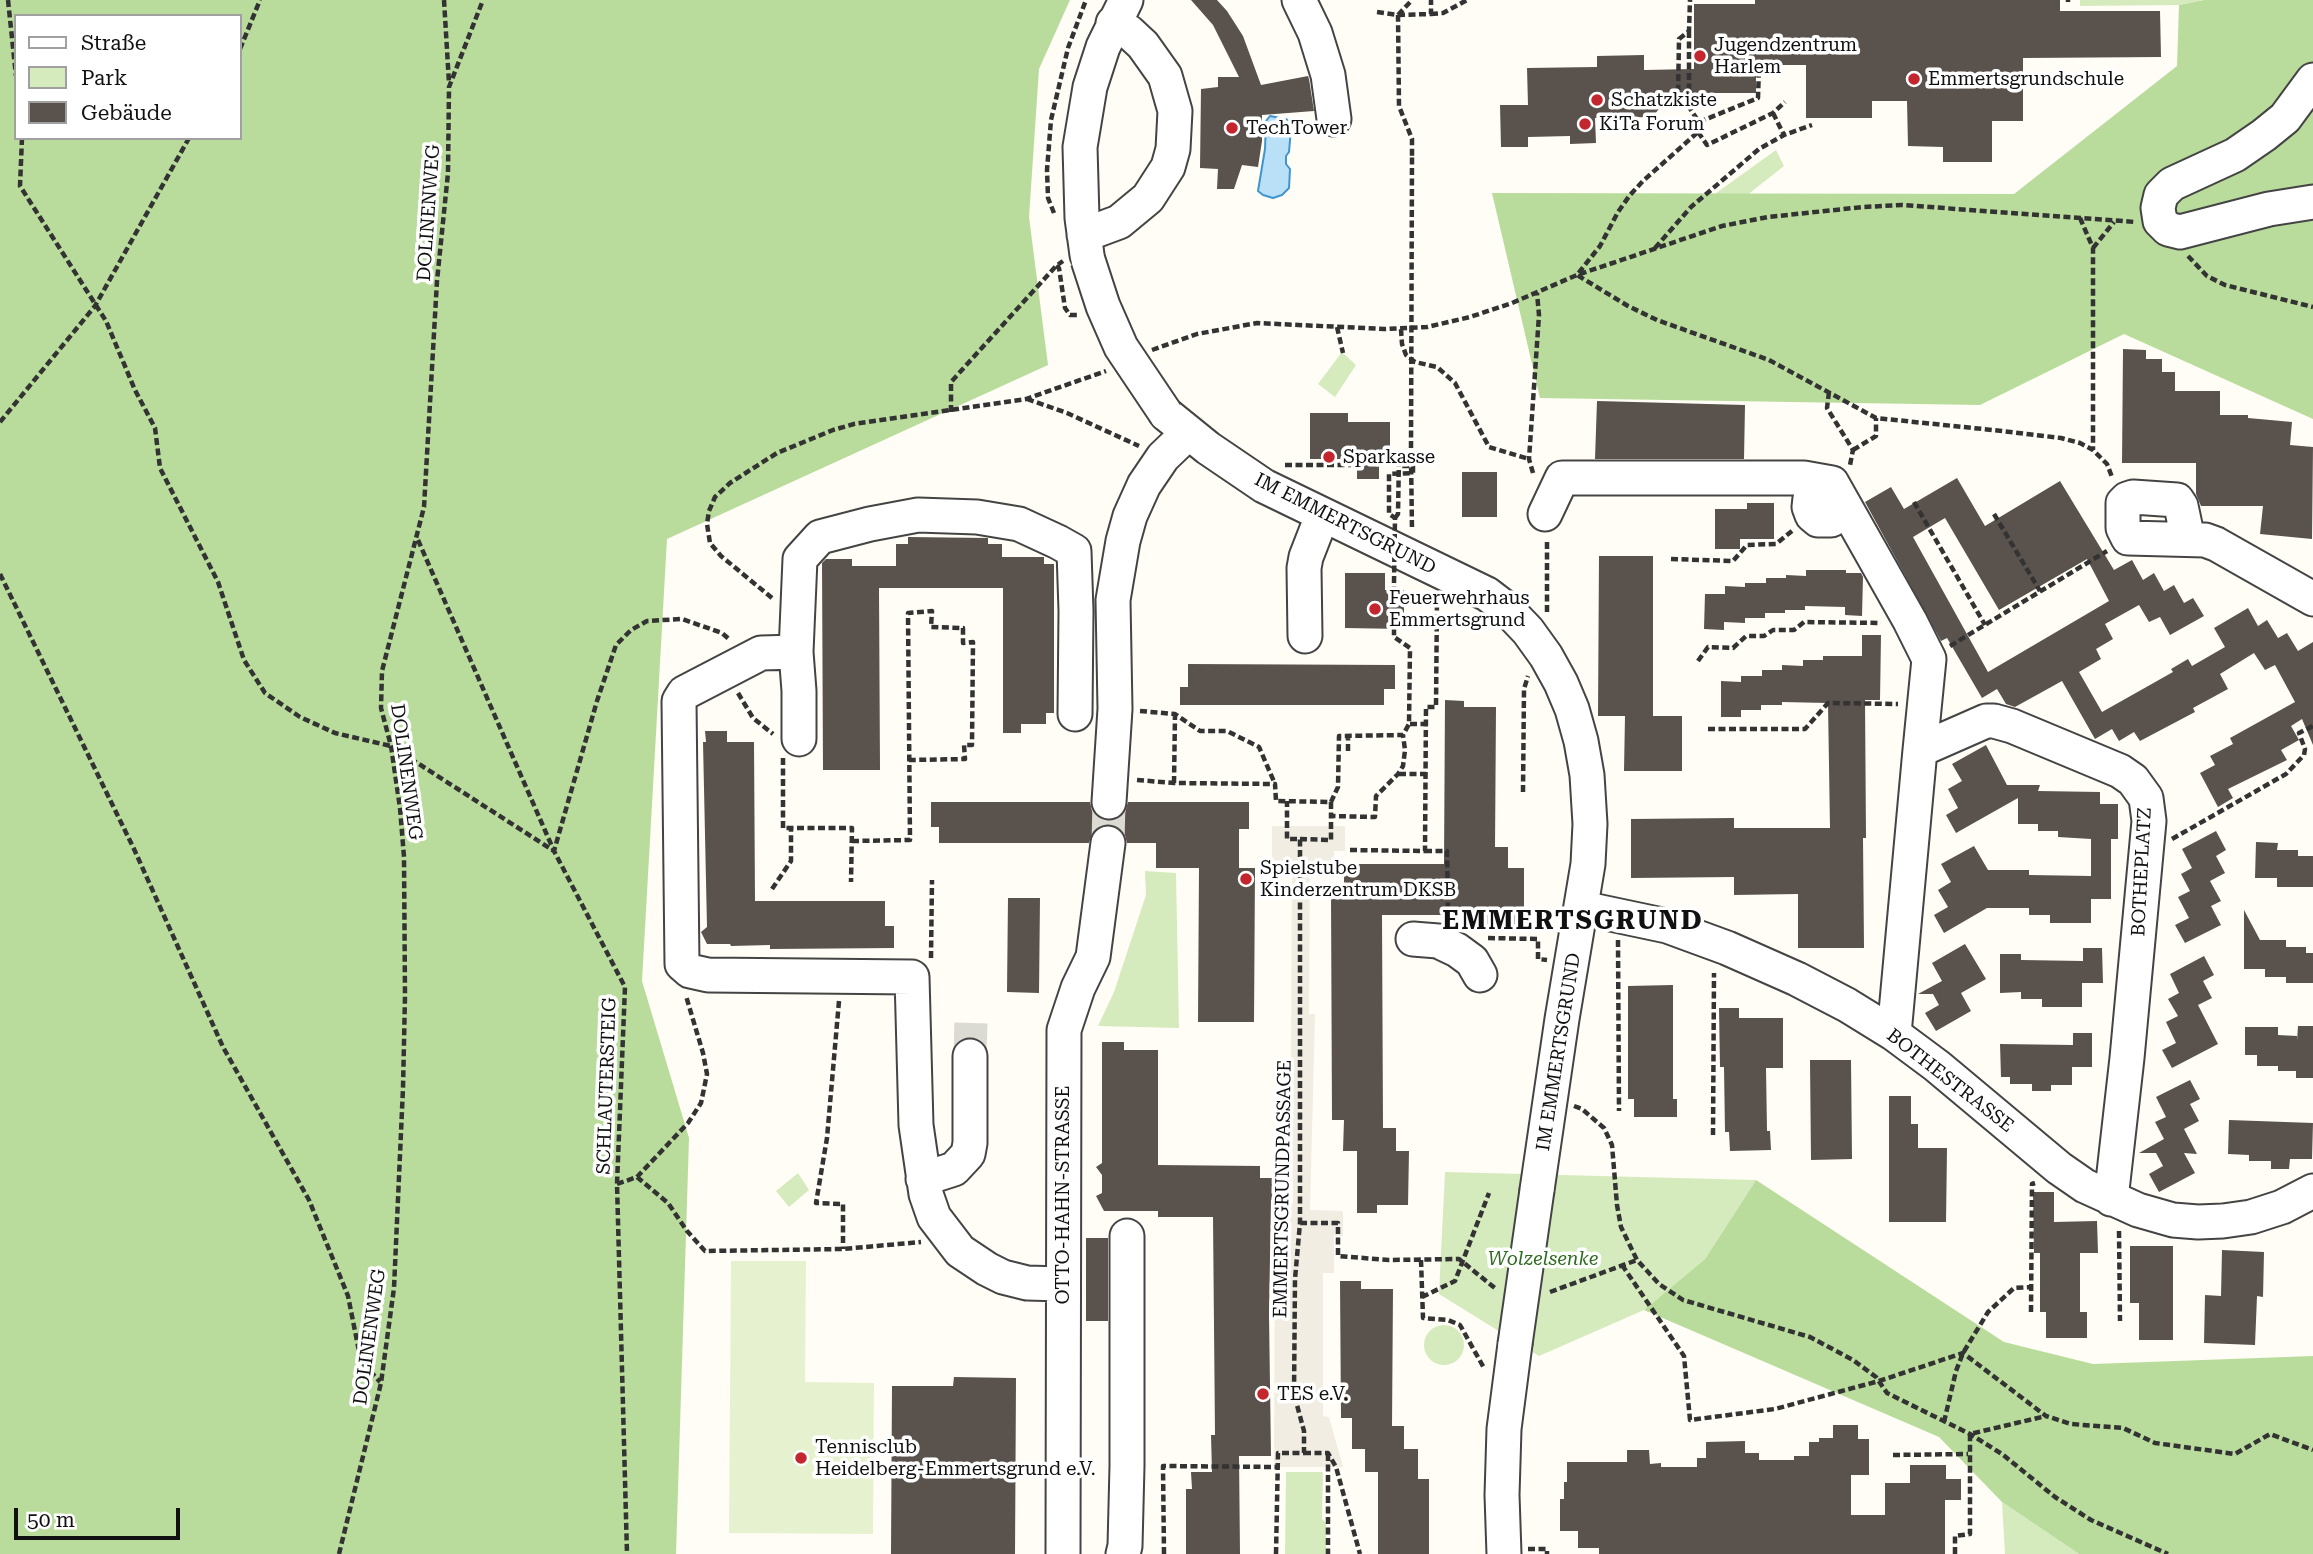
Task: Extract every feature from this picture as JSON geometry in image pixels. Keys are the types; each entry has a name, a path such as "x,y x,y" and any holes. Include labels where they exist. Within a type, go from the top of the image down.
{"street":[{"path":"1299,0 1315,33 1325,65 1334,119"},
{"path":"1079,254 1148,198 1168,167 1173,149 1175,111 1165,76 1156,59 1129,33 1119,11"},
{"name":"IM EMMERTSGRUND","path":"1119,11 1090,88 1080,147 1079,254 1121,347 1177,423 1264,486 1487,594 1521,624 1546,656 1572,709 1581,741 1587,775 1590,837 1583,908 1549,1100 1504,1429 1504,1554"},
{"path":"2313,80 2285,118 2235,155 2172,184 2161,195 2158,208 2170,226 2313,202"},
{"path":"1110,791 1115,709 1113,600 1119,562 1130,516 1144,485 1163,457 1177,423"},
{"path":"1545,514 1562,478 1804,478 1838,495 1929,659 1894,1034"},
{"path":"2123,503 2123,528 2128,538 2206,540 2313,600"},
{"path":"788,745 799,691 796,619 800,559 820,537 918,515 977,517 1019,524 1074,551 1074,714"},
{"path":"1305,636 1304,568 1322,516"},
{"path":"796,652 761,653 684,693 679,701 681,964 690,971 708,975 841,975 922,970 916,1125 923,1179 934,1217 950,1241 968,1258 1003,1277 1027,1283 1062,1284"},
{"name":"BOTHEPLATZ","path":"1920,750 1986,721 1994,721 2120,771 2133,780 2146,798 2149,821 2147,853 2115,1201"},
{"name":"OTTO-HAHN-STRASSE","path":"1063,1554 1065,1030 1078,988 1093,957 1108,843"},
{"name":"BOTHESTRASSE","path":"1583,908 1667,926 1797,979 1847,1005 1894,1034 1937,1066 2059,1168 2085,1186 2115,1201 2173,1220 2198,1223 2250,1217 2282,1207 2313,1191"},
{"path":"1413,939 1438,942 1457,950 1472,961 1480,975"},
{"path":"923,1179 954,1169 968,1153 970,1056"},
{"path":"1123,1554 1127,1466 1127,1236"}],"path":[{"path":"8,0 14,57"},
{"path":"242,44 260,0"},
{"path":"444,0 449,87"},
{"name":"DOLINENWEG","path":"340,1554 381,1382 394,1289 405,996 404,857 401,808 391,746 380,708 382,671 424,507 437,281 448,173 449,87 483,0"},
{"path":"1412,0 1398,15 1399,106 1412,139 1412,495"},
{"path":"1431,0 1431,14"},
{"path":"1377,12 1398,15 1443,13 1467,0"},
{"path":"1689,107 1690,0"},
{"path":"1689,31 1679,40 1678,99 1689,107 1699,122 1698,132 1707,145 1773,113 1786,102"},
{"path":"1699,122 1758,98 1759,67"},
{"path":"1773,113 1784,135"},
{"path":"1654,248 1691,207 1759,149 1784,135 1812,125"},
{"path":"1577,275 1600,246 1630,195 1698,132"},
{"path":"22,140 20,186 106,321 135,390 155,428 160,468 218,582 244,660 265,693 300,716 335,733 391,746 554,851 616,645 631,630 647,621 682,619 722,633"},
{"path":"0,422 95,306 188,140"},
{"path":"1145,353 1197,334 1257,323 1401,329 1427,327 1470,317 1537,293 1577,275 1722,226 1768,217 1902,205 2170,226 2191,261 2207,276 2225,285 2313,307"},
{"path":"2080,218 2092,248 2092,450"},
{"path":"2092,248 2115,222"},
{"path":"1078,315 1070,315 1065,308 1059,268 1079,254"},
{"path":"951,412 951,382 1079,254"},
{"path":"1577,275 1657,320 1769,360 1875,418 2061,438 2080,443 2106,464 2123,503"},
{"path":"1523,793 1524,689 1528,676 1546,656 1545,514 1529,459 1539,315 1537,293"},
{"path":"1337,327 1343,353"},
{"path":"1401,329 1406,355 1415,362 1437,367 1455,383 1489,447 1529,459"},
{"path":"796,619 720,556 710,543 707,524 709,511 716,497 730,483 777,453 855,424 1026,399 1115,367"},
{"path":"1829,392 1827,408 1853,450 1875,436 1875,418"},
{"path":"1026,399 1067,413 1163,457"},
{"path":"1331,817 1375,817 1376,796 1403,766 1403,735 1409,724 1410,648 1394,637 1395,518 1398,514 1399,457 1411,457"},
{"path":"1280,465 1351,465"},
{"path":"1395,518 1389,514 1389,474 1413,473 1413,466 1401,466 1411,466"},
{"path":"1914,502 1985,625"},
{"path":"1994,514 2040,591"},
{"name":"SCHLAUTERSTEIG","path":"417,539 554,851 625,987 617,1184 627,1554"},
{"path":"1671,559 1733,561 1747,545 1776,544"},
{"path":"1944,649 2088,562"},
{"path":"0,574 134,849 223,1046 309,1200 348,1296 361,1362 381,1382"},
{"path":"852,841 910,840 909,760 908,612 932,611 931,627 963,628 963,643 973,642 972,745 964,745 965,759 909,760"},
{"path":"1425,851 1426,707 1436,707 1436,615"},
{"path":"1698,661 1708,647 1733,648 1746,636 1764,636 1773,630 1794,630 1804,622 1885,623"},
{"path":"726,671 753,718 788,745 783,828 852,828 851,882"},
{"path":"1708,729 1805,729 1828,703 1909,704"},
{"path":"1115,709 1175,714 1200,731 1227,731 1259,747 1275,784 1276,801 1331,802"},
{"path":"1174,783 1175,714"},
{"path":"1409,724 1426,724"},
{"path":"2147,853 2286,774 2304,755 2305,749 2299,733 2313,726"},
{"path":"1287,801 1287,839 1331,840 1331,802 1338,787 1339,736 1403,735"},
{"path":"1348,736 1348,751"},
{"path":"1398,774 1426,774"},
{"path":"1110,791 1152,780 1174,783 1275,784"},
{"path":"772,889 791,861 791,828"},
{"name":"EMMERTSGRUNDPASSAGE","path":"1300,839 1300,1223 1295,1279 1294,1394 1304,1431 1304,1453"},
{"path":"1350,850 1447,851 1448,908 1456,909 1456,928"},
{"path":"922,970 932,880"},
{"path":"1618,915 1619,1111"},
{"path":"1483,938 1538,939 1538,959 1572,962"},
{"path":"1713,1135 1715,944"},
{"path":"617,1184 637,1177 688,1123 701,1103 707,1074 685,993 681,964"},
{"path":"841,975 830,1105 816,1203 843,1204 843,1249"},
{"path":"1549,1100 1582,1109 1604,1128 1612,1145 1617,1205 1622,1227 1637,1260 1659,1284 1683,1300 1810,1337 1853,1360 1876,1377 1887,1393 1970,1434 2002,1454 2055,1497 2091,1520 2168,1554"},
{"path":"2031,1312 2032,1184 2059,1168"},
{"path":"637,1177 668,1203 705,1251 843,1249 950,1241"},
{"path":"1422,1297 1455,1281 1489,1193"},
{"path":"2115,1201 2120,1321"},
{"path":"1300,1223 1338,1223 1338,1256 1355,1259 1459,1259 1502,1293"},
{"path":"1421,1260 1423,1318 1448,1320 1460,1325 1488,1373"},
{"path":"1539,1296 1637,1260"},
{"path":"1622,1265 1684,1356 1690,1420 1775,1409 1879,1381 1964,1353"},
{"path":"1944,1422 1956,1371 1988,1312 2014,1288 2031,1287"},
{"path":"1964,1353 2046,1416 2071,1424 2123,1428 2155,1443 2235,1454 2270,1434 2313,1450"},
{"path":"1970,1434 2046,1416"},
{"path":"1955,1554 1955,1536 1970,1534 1970,1434"},
{"path":"1276,1554 1278,1453 1328,1452"},
{"path":"1328,1452 1328,1554"},
{"path":"1328,1452 1339,1473 1360,1554"},
{"path":"1893,1455 1968,1454"},
{"path":"1164,1554 1163,1466 1278,1466"}],"green space":[{"path":"0,0 1070,0 1039,69 1029,217 1048,365 667,539 642,981 689,1138 676,1554 0,1554"},
{"path":"2080,0 2204,0 2179,5 2080,6"},
{"path":"2204,0 2313,0 2313,419 2124,334 1980,405 1540,398 1492,193 2014,194 2177,66 2179,5"},
{"path":"1776,150 1784,166 1727,211 1712,196"},
{"path":"1342,352 1356,365 1335,397 1318,384"},
{"path":"1145,871 1176,873 1179,1028 1098,1026 1114,992 1146,895"},
{"name":"Wolzelsenke","path":"1445,1172 1756,1180 1705,1259 1644,1310 1539,1356 1439,1294"},
{"path":"798,1173 809,1190 789,1207 776,1191"},
{"path":"1756,1180 2004,1342 2093,1364 2313,1356 2313,1554 2079,1554 2002,1502 1939,1437 1644,1310 1705,1259"},
{"name":"Tennisclub Heidelberg-Emmertsgrund e.V.","path":"731,1261 806,1261 805,1382 874,1383 873,1534 729,1533"},
{"path":"1444,1325 1452,1326 1458,1331 1463,1337 1463,1353 1458,1359 1452,1364 1444,1365 1436,1364 1430,1359 1425,1353 1424,1345 1425,1337 1430,1331 1436,1326"},
{"path":"1286,1472 1323,1472 1322,1519 1326,1523 1326,1554 1285,1554"},
{"path":"2002,1502 2079,1554 2005,1554"}],"shaded area":[{"path":"1272,826 1345,826 1345,851 1334,851 1334,865 1310,866 1309,1014 1315,1014 1310,1210 1343,1211 1343,1236 1334,1236 1334,1273 1323,1273 1323,1416 1329,1417 1343,1467 1274,1467 1275,1204 1293,1203 1292,865 1272,865"}],"water":[{"path":"1270,116 1286,119 1290,122 1291,129 1289,152 1286,156 1286,164 1290,169 1289,188 1282,195 1273,198 1258,191 1265,149 1266,121"}],"building":[{"path":"1191,0 1217,0 1227,11 1243,36 1261,85 1308,76 1309,79 1314,111 1262,115 1258,167 1242,165 1234,189 1217,189 1218,169 1200,168 1201,89 1218,87 1218,77 1239,77 1213,25"},
{"name":"Emmertsgrundschule","path":"1755,0 2060,0 2060,11 2160,11 2161,57 2023,58 2023,121 1992,121 1992,162 1943,162 1943,147 1908,146 1907,101 1872,101 1872,118 1806,118 1806,65 1756,65 1756,93 1670,93 1653,117 1595,118 1596,143 1570,144 1570,136 1528,137 1528,147 1501,147 1500,105 1528,105 1527,68 1597,67 1597,56 1644,55 1644,70 1694,69 1694,4 1755,4"},
{"path":"2123,349 2146,350 2146,359 2162,359 2162,372 2175,372 2175,391 2220,391 2220,415 2248,415 2248,418 2292,422 2290,445 2313,447 2312,539 2260,534 2263,506 2201,506 2196,494 2196,463 2122,463"},
{"path":"1597,401 1745,405 1744,459 1595,459"},
{"path":"1310,413 1348,413 1348,422 1390,422 1390,458 1379,458 1379,479 1357,479 1357,459 1310,459"},
{"path":"1462,472 1497,472 1497,517 1462,517"},
{"path":"1957,478 1985,526 2060,481 2114,570 2132,560 2143,580 2154,573 2164,591 2174,585 2184,603 2193,598 2204,616 2170,635 2160,617 2149,622 2139,605 2105,624 2113,639 2096,649 2101,659 2079,672 2102,712 2173,672 2171,669 2188,659 2192,666 2225,647 2214,628 2248,608 2258,626 2267,620 2278,638 2287,633 2298,651 2313,642 2313,745 2302,719 2291,726 2299,740 2281,750 2287,760 2228,789 2233,798 2218,807 2200,773 2215,765 2210,756 2233,744 2230,738 2295,702 2275,665 2265,670 2254,653 2220,674 2228,689 2193,708 2195,712 2140,741 2134,732 2119,741 2112,729 2095,739 2062,681 2015,707 2006,704 1997,689 1982,698 1947,638 1941,641 1865,502 1891,487 1904,509","holes":["1945,518 1999,610 2087,559 2109,601 1988,672 1913,537"]},
{"path":"1747,503 1774,503 1774,539 1740,539 1740,549 1715,549 1715,509 1747,509"},
{"path":"908,537 988,538 988,544 1002,544 1002,557 1044,557 1044,564 1054,564 1054,713 1046,713 1046,724 1021,724 1021,733 1003,733 1003,588 879,588 880,770 823,770 822,563 826,559 852,559 852,566 896,566 896,544 908,544"},
{"path":"1599,556 1653,556 1653,716 1682,716 1682,771 1624,771 1625,716 1598,716"},
{"path":"1806,570 1846,570 1846,573 1861,573 1862,616 1845,615 1845,607 1805,606 1805,610 1765,613 1765,618 1745,618 1745,623 1724,622 1724,630 1704,629 1705,594 1725,594 1725,586 1745,587 1745,583 1766,583 1766,578 1806,576"},
{"name":"Feuerwehrhaus Emmertsgrund","path":"1345,573 1385,573 1385,590 1404,590 1404,629 1345,628"},
{"path":"1862,635 1881,635 1880,700 1865,700 1864,948 1798,948 1798,894 1734,895 1734,877 1631,878 1631,819 1734,818 1734,828 1830,828 1828,703 1782,702 1782,705 1761,705 1761,710 1741,710 1741,717 1721,717 1721,681 1741,682 1741,676 1762,676 1762,670 1782,670 1782,665 1803,666 1803,660 1823,660 1823,656 1862,656"},
{"path":"1188,664 1395,665 1395,689 1384,689 1384,705 1180,705 1180,687 1188,687"},
{"path":"1445,700 1464,701 1464,707 1496,707 1495,847 1508,847 1508,868 1524,868 1524,924 1495,924 1495,930 1470,930 1470,915 1382,915 1383,1128 1396,1128 1396,1151 1409,1151 1408,1205 1377,1205 1377,1213 1357,1213 1357,1151 1343,1151 1344,1120 1332,1120 1331,894 1344,894 1344,864 1444,864"},
{"path":"705,731 727,731 727,742 754,742 755,901 885,901 885,926 894,926 894,948 770,949 770,945 707,944 701,932 707,927 703,742 706,742"},
{"path":"1986,745 2007,785 2040,785 2038,791 2100,792 2100,804 2118,804 2118,839 2111,839 2111,899 2091,899 2091,923 2050,923 2050,915 2029,915 2029,908 1987,908 1944,933 1934,915 1948,907 1938,890 1951,882 1941,864 1974,846 1988,870 2029,870 2029,875 2091,876 2091,839 2058,837 2058,831 2038,831 2038,824 2018,824 2018,798 1956,833 1946,815 1958,808 1948,789 1962,781 1952,764"},
{"path":"931,802 1090,802 1092,811 1098,818 1108,821 1118,819 1125,813 1128,802 1249,802 1249,829 1239,829 1239,868 1255,868 1254,1022 1198,1022 1199,868 1156,868 1156,843 1127,843 1120,828 1110,824 1101,825 1093,831 1089,843 939,843 939,827 931,827"},
{"path":"2216,831 2226,850 2216,856 2225,873 2210,881 2221,901 2211,906 2221,925 2185,943 2175,925 2189,918 2178,897 2190,891 2181,874 2192,868 2182,849"},
{"path":"2256,842 2278,843 2277,850 2298,850 2298,856 2313,856 2313,887 2277,887 2277,878 2255,878"},
{"path":"1008,898 1040,898 1039,993 1007,992"},
{"path":"2244,910 2260,940 2286,940 2286,947 2306,947 2306,953 2313,953 2313,983 2286,983 2286,977 2265,977 2265,969 2244,969"},
{"path":"1965,944 1986,979 1961,993 1971,1011 1936,1031 1925,1013 1939,1005 1933,994 1918,994 1942,981 1932,963"},
{"path":"2083,948 2102,948 2103,983 2082,983 2082,1007 2042,1007 2042,999 2021,999 2021,992 2000,993 2000,954 2021,954 2021,960 2083,961"},
{"path":"2204,956 2214,975 2203,981 2212,998 2198,1005 2218,1044 2172,1068 2162,1050 2176,1043 2166,1022 2178,1016 2168,999 2179,993 2170,974"},
{"path":"1673,985 1673,1099 1677,1099 1677,1117 1634,1117 1634,1099 1628,1099 1628,986"},
{"path":"1719,1008 1739,1008 1739,1018 1783,1018 1783,1068 1766,1068 1767,1131 1770,1131 1771,1150 1730,1151 1729,1132 1725,1132 1724,1067 1720,1067"},
{"path":"2298,1026 2313,1026 2313,1078 2296,1078 2296,1071 2278,1071 2278,1066 2257,1066 2257,1055 2245,1055 2245,1027 2278,1027 2278,1035 2297,1036 2297,1041"},
{"path":"2073,1033 2092,1033 2092,1067 2072,1067 2072,1085 2051,1085 2051,1091 2032,1091 2032,1084 2010,1084 2010,1077 2001,1077 2000,1044 2073,1045"},
{"path":"1102,1042 1124,1042 1124,1050 1158,1050 1158,1165 1260,1166 1260,1178 1291,1178 1291,1201 1271,1200 1271,1456 1239,1456 1240,1554 1186,1554 1186,1489 1192,1489 1191,1472 1212,1472 1211,1435 1215,1435 1213,1217 1158,1217 1158,1211 1104,1211 1096,1196 1102,1193 1102,1175 1096,1167 1102,1163"},
{"path":"1810,1060 1851,1060 1852,1159 1811,1160"},
{"path":"2190,1080 2200,1099 2190,1104 2199,1121 2184,1129 2197,1154 2184,1153 2195,1173 2159,1192 2149,1174 2163,1166 2156,1153 2139,1153 2164,1139 2155,1122 2166,1117 2156,1097"},
{"path":"1889,1096 1911,1096 1911,1124 1918,1124 1918,1148 1947,1148 1946,1222 1889,1222"},
{"path":"2229,1120 2313,1123 2312,1159 2290,1159 2289,1169 2271,1169 2271,1161 2249,1161 2249,1155 2228,1154"},
{"path":"2033,1192 2054,1192 2054,1222 2097,1221 2098,1253 2080,1253 2080,1312 2087,1312 2087,1338 2046,1338 2046,1312 2040,1312 2040,1253 2034,1253"},
{"path":"1086,1238 1108,1238 1108,1321 1086,1321"},
{"path":"2130,1246 2173,1246 2173,1340 2139,1340 2139,1303 2130,1303"},
{"path":"2222,1250 2264,1252 2263,1297 2257,1296 2255,1345 2204,1343 2205,1295 2221,1296"},
{"path":"1340,1281 1361,1281 1361,1289 1393,1289 1392,1426 1404,1426 1404,1449 1418,1449 1418,1479 1429,1479 1429,1554 1378,1554 1378,1472 1365,1472 1365,1449 1352,1449 1352,1418 1341,1418"},
{"path":"954,1377 1016,1378 1015,1554 891,1554 892,1386 953,1386"},
{"path":"1833,1425 1858,1425 1858,1439 1869,1439 1869,1475 1851,1475 1851,1515 1885,1515 1885,1483 1910,1483 1910,1465 1946,1465 1946,1479 1961,1479 1961,1500 1945,1500 1945,1554 1599,1554 1599,1548 1578,1548 1578,1531 1560,1531 1560,1499 1564,1499 1567,1462 1627,1462 1627,1450 1649,1450 1650,1464 1661,1463 1661,1467 1697,1467 1697,1458 1706,1458 1706,1442 1745,1441 1745,1453 1759,1453 1759,1460 1794,1460 1794,1456 1809,1456 1809,1442 1819,1442 1819,1438 1833,1438"}],"tunnel":[{"path":"1108,843 1109,802"},
{"path":"970,1056 971,1021"}],"place":[{"name":"Jugendzentrum Harlem","path":"1700,56"},
{"name":"Emmertsgrundschule","path":"1914,79"},
{"name":"Schatzkiste","path":"1597,100"},
{"name":"KiTa Forum","path":"1585,124"},
{"name":"TechTower","path":"1232,128"},
{"name":"Sparkasse","path":"1329,457"},
{"name":"Feuerwehrhaus Emmertsgrund","path":"1375,609"},
{"name":"Spielstube Kinderzentrum DKSB","path":"1246,879"},
{"name":"TES e.V.","path":"1263,1394"},
{"name":"Tennisclub Heidelberg-Emmertsgrund e.V.","path":"801,1458"}],"district":[{"name":"EMMERTSGRUND","path":"1573,921"}]}
